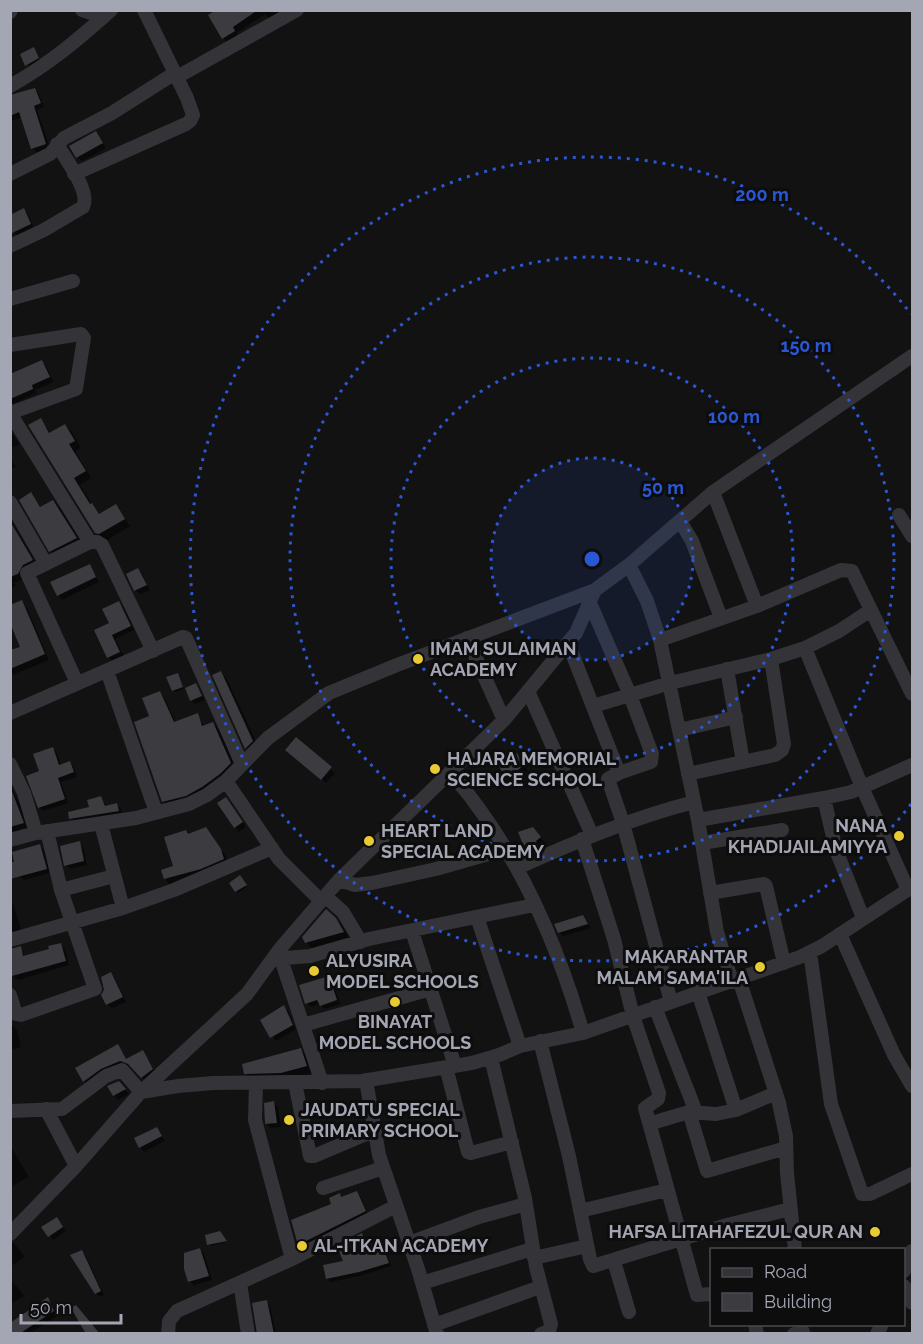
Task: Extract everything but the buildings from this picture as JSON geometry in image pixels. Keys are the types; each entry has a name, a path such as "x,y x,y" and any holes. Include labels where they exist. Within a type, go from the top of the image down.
{"street":[{"path":"82,10 108,14"},
{"path":"74,174 190,122 192,116 190,107 144,10"},
{"path":"10,174 50,154 57,144 74,133 297,10"},
{"path":"10,86 32,74 87,33 108,14"},
{"path":"10,246 44,230 83,207 86,202 85,192 57,144"},
{"path":"10,298 73,281"},
{"path":"10,345 81,334 84,338 76,389 10,413 90,542"},
{"path":"10,840 41,832 100,824 189,804 207,795 226,781 268,738 329,693 467,638 592,596 713,492 912,356"},
{"path":"713,492 757,606"},
{"path":"10,502 46,564"},
{"path":"899,515 912,536"},
{"path":"680,521 692,541 721,618"},
{"path":"77,684 27,575 90,542 102,545 153,651"},
{"path":"629,565 647,601 660,640 698,820 717,932 776,1093 786,1136 795,1248"},
{"path":"660,640 757,606 847,570 852,571 912,694"},
{"path":"10,1234 76,1166 141,1092 247,994 339,880 504,720 576,633 592,596"},
{"path":"592,596 652,758 651,762 609,777 608,784 623,823 671,1002"},
{"path":"593,706 670,683 771,659 805,648 839,632 871,610"},
{"path":"10,713 181,638 186,638 242,764"},
{"path":"467,638 504,720"},
{"path":"568,643 619,773"},
{"path":"141,1092 190,1085 366,1080 490,1058 520,1046 583,1033 784,963 810,952 910,889 862,787 805,648"},
{"path":"688,774 775,755 782,750 771,659"},
{"path":"727,669 743,762"},
{"path":"107,671 156,812"},
{"path":"528,691 587,837 633,1016 659,1093 658,1099 645,1108 667,1190 697,1295 710,1294"},
{"path":"679,730 736,717"},
{"path":"10,764 41,832 95,989 21,1015 16,1014 10,995"},
{"path":"698,820 824,798 862,787 912,765"},
{"path":"450,772 476,803 518,868 559,959 583,1033"},
{"path":"226,781 284,865 323,899 343,912 361,942"},
{"path":"824,798 836,850 863,918"},
{"path":"518,868 623,823 694,802"},
{"path":"100,824 123,908"},
{"path":"702,843 782,830"},
{"path":"10,940 123,908 174,890 272,848"},
{"path":"339,880 355,885 372,883 436,869 506,849"},
{"path":"61,890 114,876"},
{"path":"710,893 764,884 784,963"},
{"path":"277,959 310,956 361,942 534,905"},
{"path":"477,917 520,1046"},
{"path":"412,931 450,1066 468,1152 512,1142"},
{"path":"840,934 894,1055 908,1070 912,1086"},
{"path":"810,952 831,1104 862,1194 870,1194 912,1174"},
{"path":"277,959 303,1025 322,1083"},
{"path":"303,1025 430,989"},
{"path":"698,992 736,1110"},
{"path":"655,1007 693,1113 707,1171 786,1148"},
{"path":"540,1041 569,1156 593,1266 727,1225 790,1209"},
{"path":"490,1058 526,1204 533,1253 550,1324 549,1331 541,1334"},
{"path":"10,1112 62,1109 106,1076 122,1070 141,1092"},
{"path":"366,1080 373,1131 383,1168 422,1283 434,1331 540,1287"},
{"path":"256,1083 255,1120 292,1259"},
{"path":"295,1083 310,1156 373,1131"},
{"path":"650,1126 655,1122 693,1113 716,1114 736,1110 776,1093"},
{"path":"46,1109 76,1166"},
{"path":"323,1188 383,1168"},
{"path":"580,1211 667,1190"},
{"path":"409,1243 479,1217 526,1204"},
{"path":"168,1334 169,1321 177,1311 292,1259 396,1206"},
{"path":"422,1283 533,1253 587,1246"},
{"path":"907,1269 912,1251"},
{"path":"615,1261 629,1312"},
{"path":"240,1283 248,1334"}],"place":[{"name":"IMAM SULAIMAN ACADEMY","path":"418,659"},
{"name":"HAJARA MEMORIAL SCIENCE SCHOOL","path":"435,769"},
{"name":"NANA KHADIJAILAMIYYA","path":"899,836"},
{"name":"HEART LAND SPECIAL ACADEMY","path":"369,841"},
{"name":"MAKARANTAR MALAM SAMA'ILA","path":"760,967"},
{"name":"ALYUSIRA MODEL SCHOOLS","path":"314,971"},
{"name":"BINAYAT MODEL SCHOOLS","path":"395,1002"},
{"name":"JAUDATU SPECIAL PRIMARY SCHOOL","path":"289,1120"},
{"name":"HAFSA LITAHAFEZUL QUR AN","path":"875,1232"},
{"name":"AL-ITKAN ACADEMY","path":"302,1246"}]}
